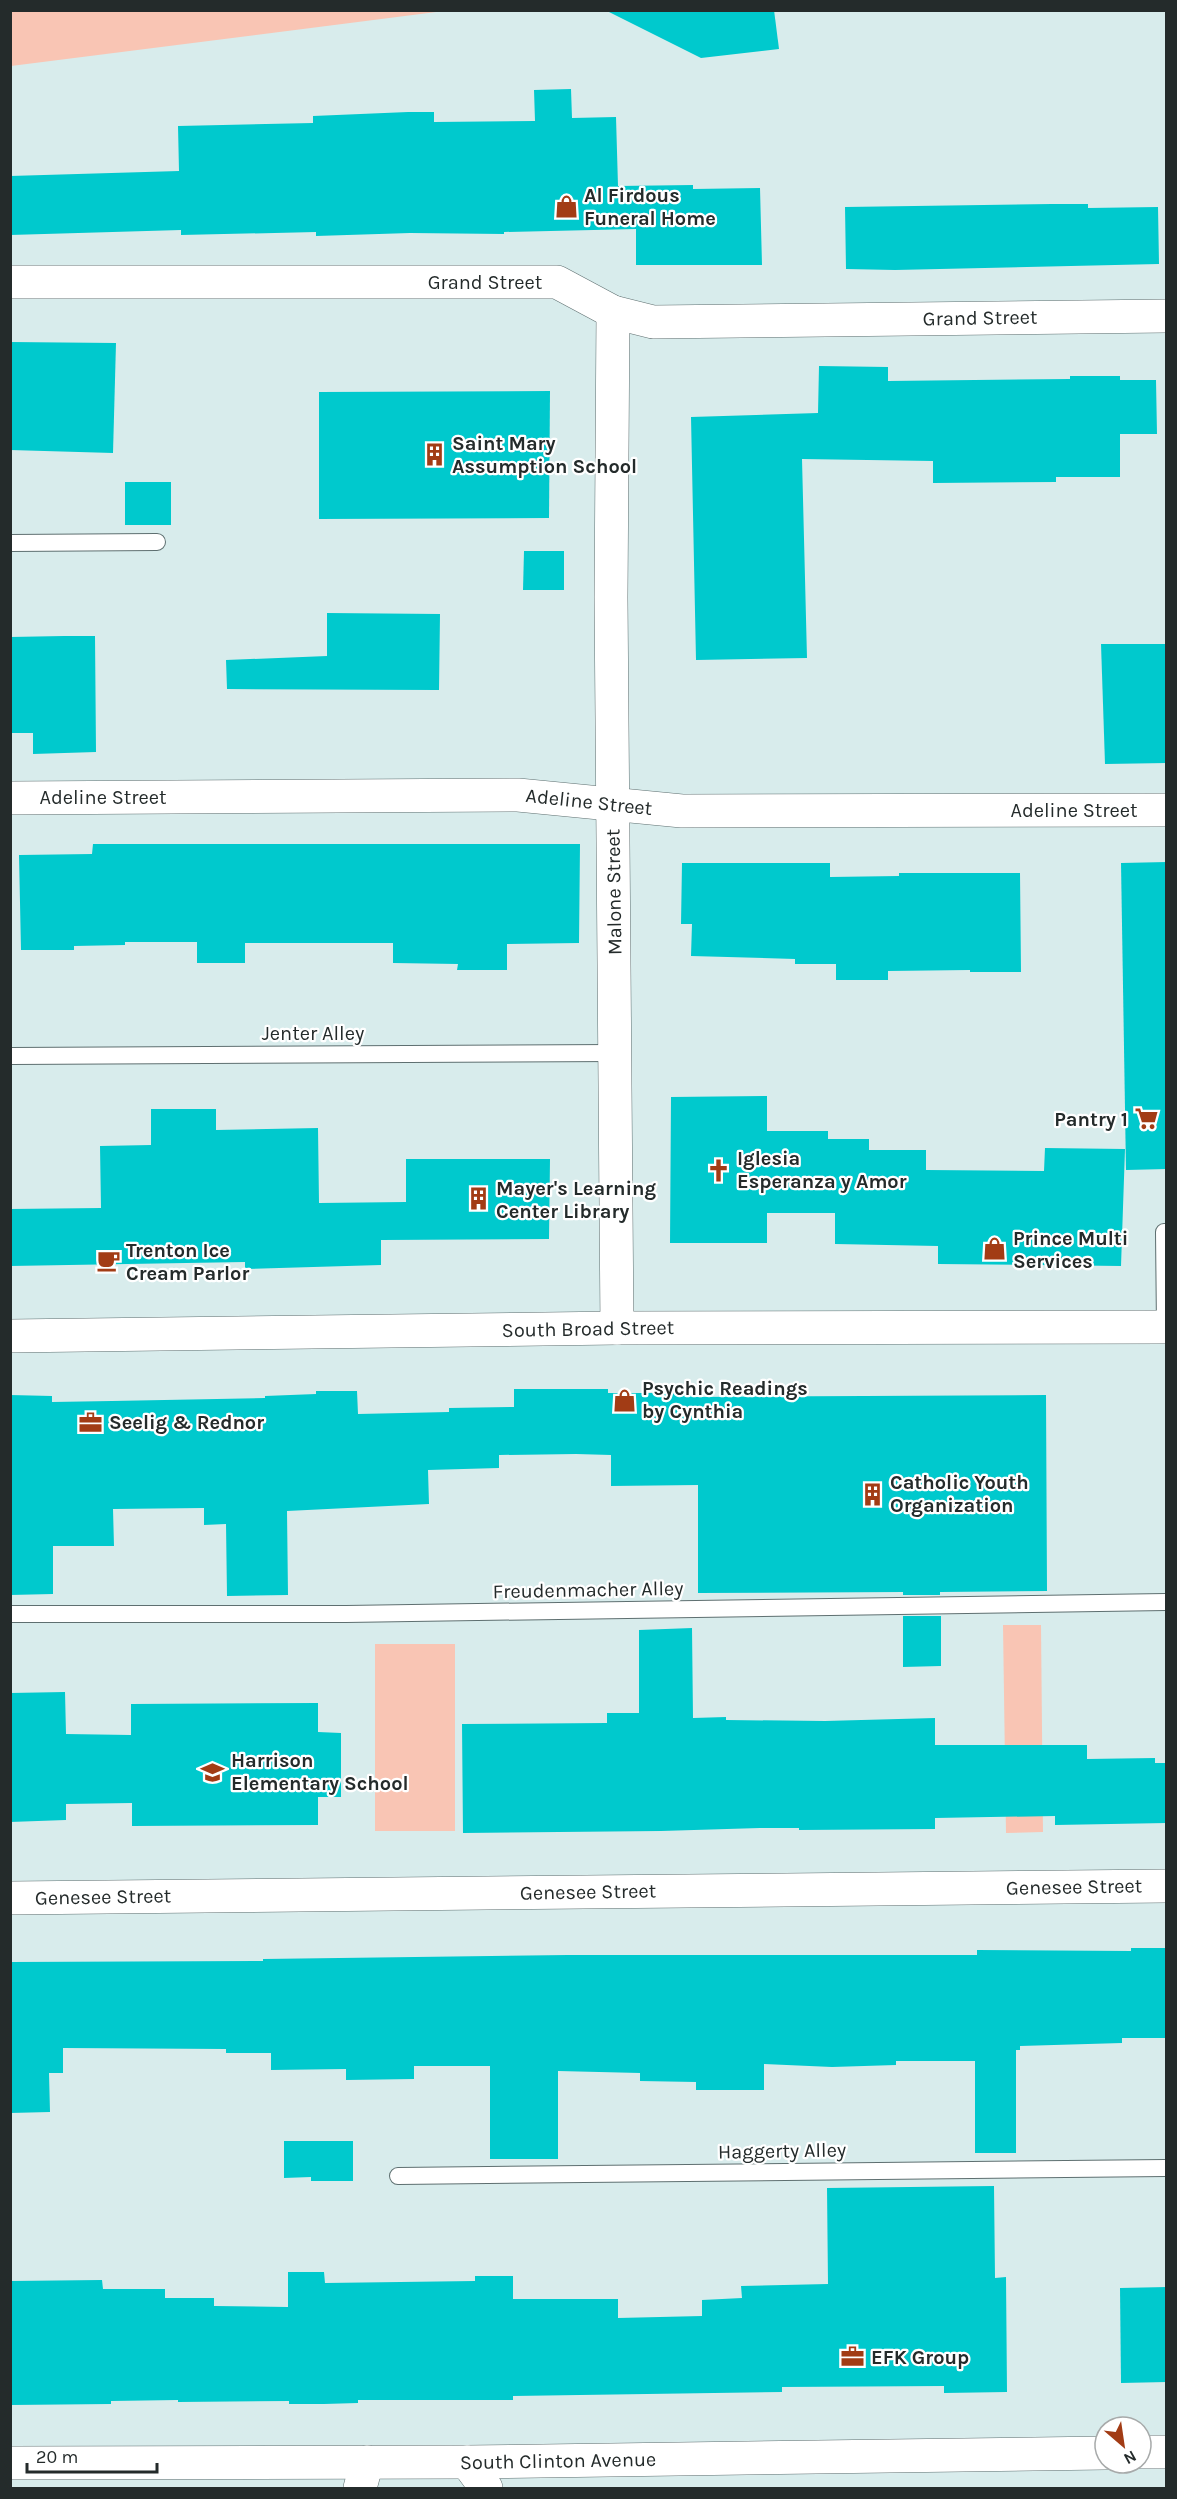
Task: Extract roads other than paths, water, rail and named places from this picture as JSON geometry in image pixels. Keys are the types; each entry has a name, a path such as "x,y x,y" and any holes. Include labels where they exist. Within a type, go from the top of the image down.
{"street":[{"name":"Grand Street","path":"10,282 557,282 613,312 653,322 1167,316"},
{"name":"Malone Street","path":"613,312 611,598 617,1328"},
{"name":"Adeline Street","path":"10,798 506,795 613,803 682,812 1167,810"},
{"name":"South Broad Street","path":"10,1336 617,1328 1166,1327"},
{"name":"Genesee Street","path":"10,1899 1167,1886"},
{"name":"South Clinton Avenue","path":"10,2463 364,2475 467,2462 1093,2453"},
{"path":"467,2462 486,2488"}],"lane":[{"path":"10,543 157,542"},
{"name":"Jenter Alley","path":"10,1056 616,1053"},
{"path":"1166,1327 1164,1232 1167,1232"},
{"name":"Freudenmacher Alley","path":"10,1614 346,1614 1167,1602"},
{"name":"Haggerty Alley","path":"398,2176 1167,2168"}],"place":[{"name":"Al Firdous Funeral Home","path":"566,206"},
{"name":"Saint Mary Assumption School","path":"434,455"},
{"name":"Pantry 1","path":"1146,1119"},
{"name":"Iglesia Esperanza y Amor","path":"719,1170"},
{"name":"Mayer's Learning Center Library","path":"478,1199"},
{"name":"Prince Multi Services","path":"995,1249"},
{"name":"Trenton Ice Cream Parlor","path":"108,1261"},
{"name":"Psychic Readings by Cynthia","path":"624,1400"},
{"name":"Seelig & Rednor","path":"91,1422"},
{"name":"Catholic Youth Organization","path":"872,1494"},
{"name":"Harrison Elementary School","path":"213,1772"},
{"name":"EFK Group","path":"853,2357"}]}
